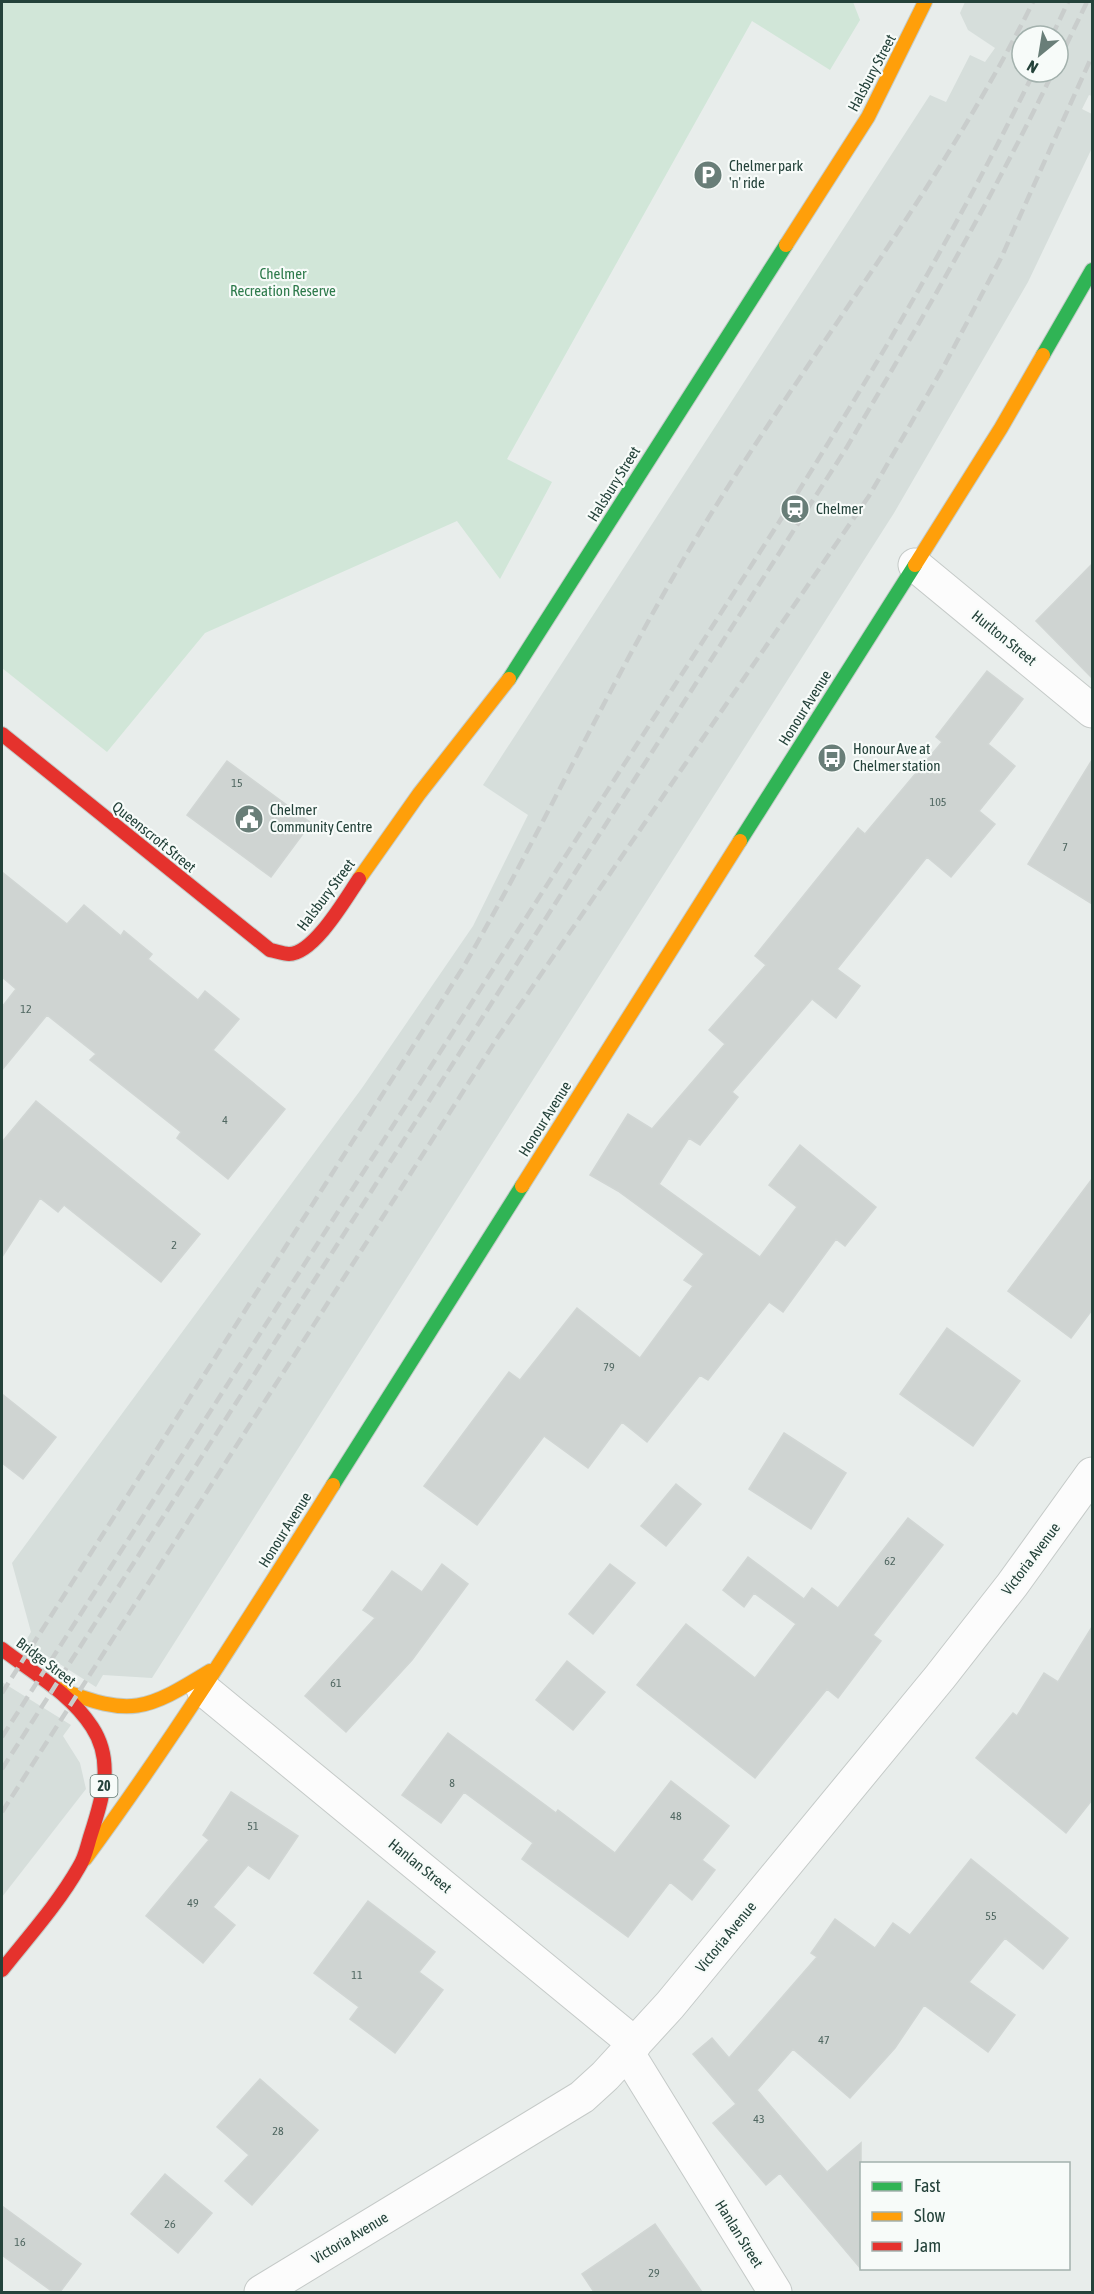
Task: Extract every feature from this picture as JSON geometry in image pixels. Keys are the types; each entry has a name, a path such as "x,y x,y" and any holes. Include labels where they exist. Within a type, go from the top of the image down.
{"main road":[{"name":"Halsbury Street","path":"291,954 309,944 323,929 419,794 534,644 862,127 888,81 925,2"},
{"name":"Honour Avenue","path":"2,1970 146,1776 211,1677 915,566 1043,358 1092,270"},
{"name":"Queenscroft Street","path":"2,734 259,943 270,950 291,954"},
{"name":"Bridge Street","path":"2,1649 59,1689 91,1724 105,1758 104,1787 80,1867"},
{"path":"59,1689 108,1706 138,1709 211,1677"}],"street":[{"name":"Hurlton Street","path":"915,566 1092,711"},
{"name":"Victoria Avenue","path":"261,2292 582,2097 631,2048 940,1677 1012,1586 1092,1474"},
{"name":"Hanlan Street","path":"211,1677 631,2048 775,2292"}],"shaded area":[{"path":"965,2 1092,2 1092,96 1089,95 1082,109 1092,114 1092,148 1028,282 894,513 152,1678 103,1675 96,1687 25,1642 31,1632 12,1563 362,1088 473,926 528,815 483,785 930,95 946,102 970,55 985,62 995,48 968,30 960,13"},
{"path":"2,1682 71,1725 63,1736 80,1763 86,1789 2,1897"}],"green space":[{"name":"Chelmer Recreation Reserve","path":"2,2 853,2 860,20 830,70 752,21 507,459 552,482 500,579 457,521 205,633 107,752 2,668"}],"building":[{"path":"1092,564 1092,678 1036,621"},
{"path":"987,671 1023,699 988,744 1015,766 979,811 995,824 951,877 927,857 837,969 860,986 836,1018 812,999 732,1092 738,1097 700,1145 689,1138 659,1184 760,1257 797,1207 769,1185 800,1145 876,1207 845,1246 836,1239 783,1312 769,1302 708,1380 700,1375 647,1442 622,1422 588,1468 544,1436 477,1525 424,1486 509,1372 520,1380 577,1308 640,1358 693,1286 684,1280 704,1254 618,1191 590,1175 628,1114 652,1129 725,1044 709,1030 766,965 755,956 858,828 865,834 942,742 936,737"},
{"path":"1092,760 1092,904 1028,864"},
{"name":"Chelmer Community Centre","path":"227,761 311,823 271,877 187,815"},
{"path":"2,872 67,924 84,905 121,936 124,931 152,954 148,959 198,1000 205,991 239,1019 213,1050 285,1109 228,1179 177,1138 181,1132 90,1060 96,1054 47,1015 2,1070 2,1007 16,989 2,977"},
{"path":"36,1101 200,1234 161,1282 64,1205 58,1212 40,1198 2,1257 2,1142"},
{"path":"1092,1179 1092,1310 1071,1338 1008,1291"},
{"path":"947,1328 1020,1381 973,1446 900,1394"},
{"path":"2,1394 56,1437 23,1479 2,1463"},
{"path":"784,1433 846,1473 811,1529 749,1489"},
{"path":"676,1484 701,1504 666,1546 641,1526"},
{"path":"908,1518 943,1545 873,1635 881,1641 838,1698 827,1689 755,1778 637,1685 686,1624 755,1678 796,1624 754,1593 744,1607 723,1590 748,1557 804,1599 812,1588 838,1608"},
{"path":"442,1564 468,1584 412,1660 346,1732 305,1696 375,1618 363,1610 392,1571 422,1592"},
{"path":"610,1564 635,1583 593,1634 569,1614"},
{"path":"1092,1627 1092,1800 1066,1833 976,1758 1013,1713 1017,1716 1044,1673 1058,1682"},
{"path":"567,1661 605,1692 573,1730 536,1700"},
{"path":"448,1733 556,1813 558,1810 615,1853 671,1781 729,1826 702,1860 715,1870 692,1900 670,1882 628,1937 522,1859 533,1843 464,1792 441,1823 402,1795"},
{"path":"231,1792 298,1836 269,1879 248,1865 213,1907 235,1925 203,1963 146,1916 209,1840 203,1835"},
{"path":"971,1859 1068,1938 1043,1969 1005,1938 969,1982 1015,2015 988,2052 924,2005 895,2048 850,2098 793,2049 757,2090 827,2172 861,2143 860,2268 780,2173 766,2185 713,2123 736,2104 693,2054 712,2038 729,2058 817,1957 811,1953 835,1919 875,1948 893,1923 910,1935"},
{"path":"368,1901 435,1952 419,1972 443,1990 395,2053 350,2019 359,2007 314,1973"},
{"path":"260,2079 318,2130 252,2205 225,2181 249,2155 217,2127"},
{"path":"165,2174 212,2213 178,2253 131,2214"},
{"path":"2,2206 81,2264 60,2292 53,2292 2,2255"},
{"path":"655,2224 702,2292 594,2292 582,2274"}],"railway":[{"path":"2,1693 464,966 686,555 773,417 910,213 995,74 1033,2"},
{"path":"1058,24 1068,2"},
{"path":"1070,37 1087,2"},
{"path":"2,1812 498,1037 869,496 944,366 1002,256 1092,56"},
{"path":"2,1737 790,505 918,292 1028,84"},
{"path":"2,1769 847,447 980,215 1047,84"}],"traffic: fast":[{"path":"509,679 786,245"},
{"path":"1043,355 1092,270"},
{"path":"740,841 915,565"},
{"path":"333,1485 522,1186"}],"traffic: slow":[{"path":"786,245 868,117 925,2"},
{"path":"915,565 1001,428 1043,355"},
{"path":"359,879 419,794 509,679"},
{"path":"522,1186 740,841"},
{"path":"85,1859 181,1721 333,1485"},
{"path":"59,1689 104,1704 138,1706 169,1695 210,1671"}],"traffic: jam":[{"path":"2,734 270,950 289,954 299,952 309,945 338,911 359,879"},
{"path":"2,1649 50,1684 83,1715 99,1740 105,1767 99,1809 81,1864 52,1907 2,1970"}],"place":[{"name":"Chelmer park 'n' ride","path":"708,175"},
{"name":"Chelmer","path":"795,509"},
{"name":"Honour Ave at Chelmer station","path":"832,758"},
{"name":"Chelmer Community Centre","path":"249,819"}]}
